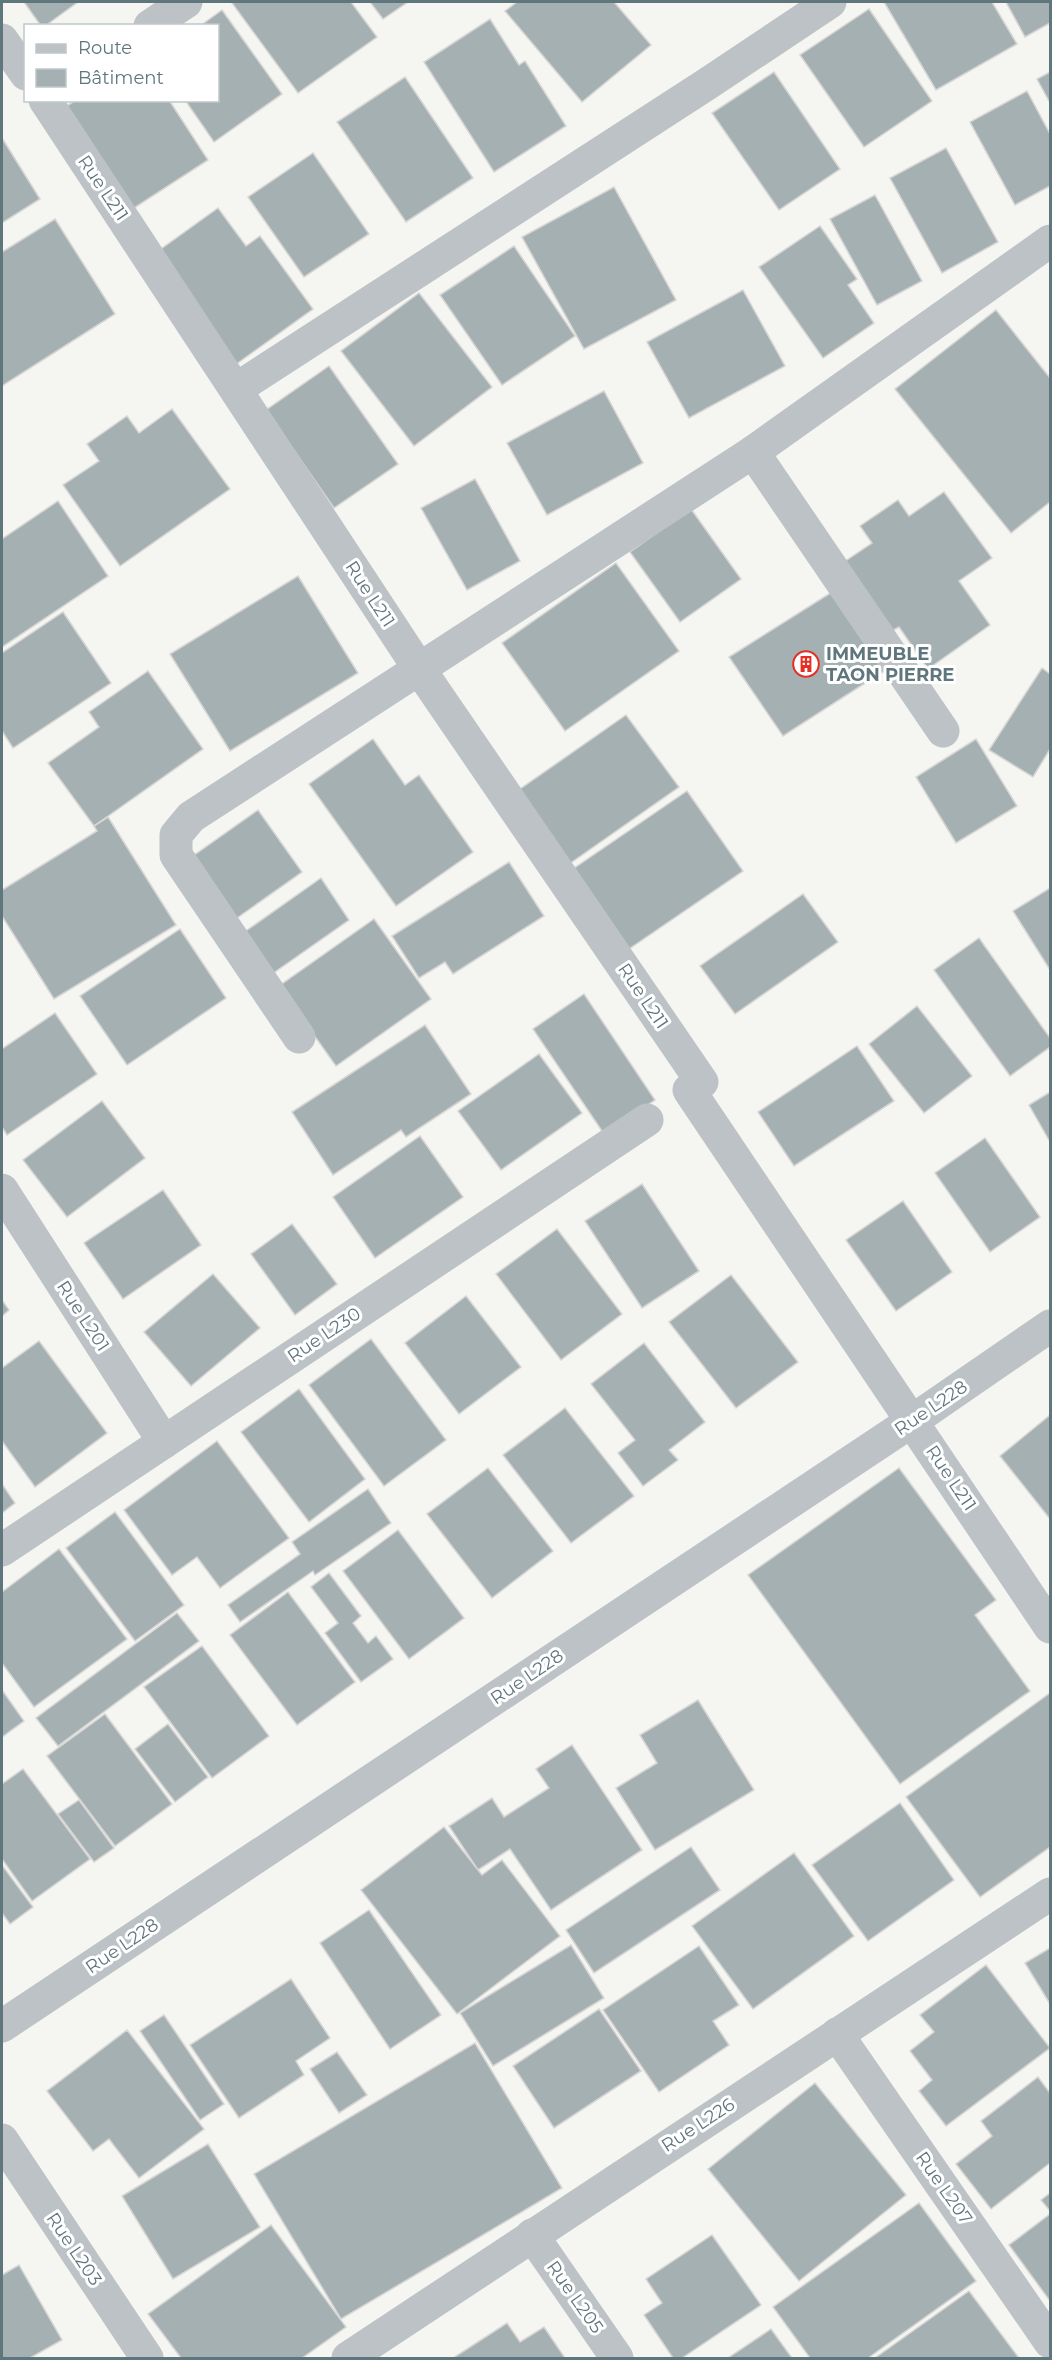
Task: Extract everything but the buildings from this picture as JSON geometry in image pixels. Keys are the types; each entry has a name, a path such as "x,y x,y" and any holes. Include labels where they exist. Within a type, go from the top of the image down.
{"street":[{"path":"153,24 186,2"},
{"path":"236,389 830,2"},
{"path":"2,40 24,71"},
{"name":"Rue L211","path":"46,102 1050,1628"},
{"path":"299,1037 176,855 176,835 191,817 753,452 1050,241"},
{"path":"753,452 943,731"},
{"name":"Rue L230","path":"2,1550 647,1120"},
{"name":"Rue L201","path":"2,1190 164,1442"},
{"name":"Rue L228","path":"2,2026 912,1421 1050,1326"},
{"name":"Rue L226","path":"348,2358 1050,1894"},
{"name":"Rue L207","path":"837,2034 1050,2342"},
{"name":"Rue L203","path":"2,2140 147,2358"},
{"name":"Rue L205","path":"532,2235 617,2358"}],"place":[{"name":"IMMEUBLE TAON PIERRE","path":"806,664"}]}
